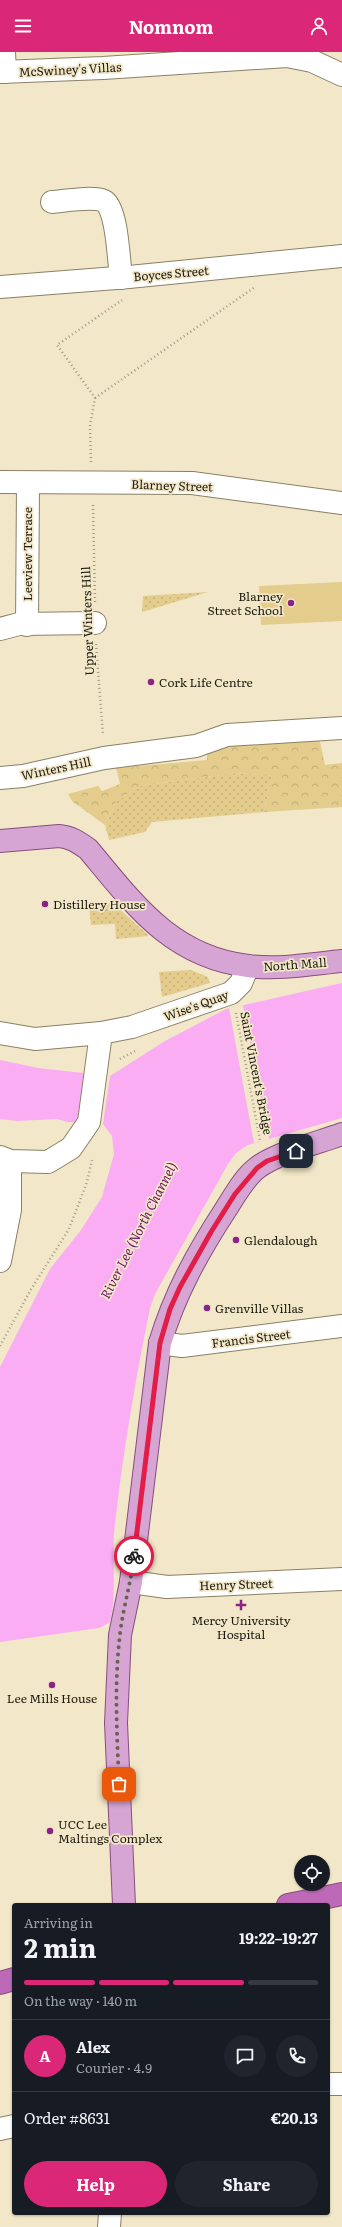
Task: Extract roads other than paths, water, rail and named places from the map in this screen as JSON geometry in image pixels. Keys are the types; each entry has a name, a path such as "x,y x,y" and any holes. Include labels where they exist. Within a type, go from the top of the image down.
{"highway":[{"path":"298,1903 342,1894"},
{"path":"0,1983 12,1980"}],"main road":[{"name":"North Mall","path":"0,841 59,836 69,837 78,841 88,849 146,917 168,936 201,955 223,962 267,967 342,961"},
{"path":"124,1903 116,1723 120,1635 131,1582 160,1343 170,1309 180,1287 211,1232 250,1175 267,1161 342,1134"}],"street":[{"name":"McSwiney's Villas","path":"3,65 138,58 287,56 312,61 342,75"},
{"path":"52,202 94,199 103,200 109,204 113,216 125,278"},
{"name":"Boyces Street","path":"0,287 125,278 342,256"},
{"name":"Blarney Street","path":"0,482 28,484 192,483 342,503"},
{"name":"Leeview Terrace","path":"27,625 28,484"},
{"path":"0,629 19,624 95,623"},
{"name":"Winters Hill","path":"0,778 23,776 108,757 196,746 227,735 342,728"},
{"name":"Wise's Quay","path":"0,1033 35,1039 101,1033 132,1027 231,993 241,984 248,966"},
{"path":"0,1261 10,1210 5,1159 48,1162 71,1148 89,1122 97,1074 101,1033"},
{"name":"Francis Street","path":"160,1343 182,1346 342,1326"},
{"name":"Henry Street","path":"131,1582 167,1587 342,1579"},
{"path":"330,2084 342,2084"},
{"path":"0,2129 12,2126"},
{"path":"109,2227 110,2215"}],"water":[{"name":"River Lee (North Channel)","path":"342,983 342,1118 248,1145 236,1153 228,1164 155,1294 150,1308 139,1364 121,1477 114,1533 114,1593 109,1623 99,1628 0,1642 0,1367 50,1269 81,1230 102,1197 114,1154 112,1136 103,1124 68,1122 57,1119 17,1121 0,1119 0,1060 38,1068 110,1076 165,1041 226,1009"}],"place":[{"name":"Blarney Street School","path":"291,603"},
{"name":"Cork Life Centre","path":"151,682"},
{"name":"Distillery House","path":"45,904"},
{"name":"Glendalough","path":"236,1240"},
{"name":"Grenville Villas","path":"207,1308"},
{"name":"Mercy University Hospital","path":"241,1605"},
{"name":"Lee Mills House","path":"52,1685"},
{"name":"UCC Lee Maltings Complex","path":"50,1831"}]}
